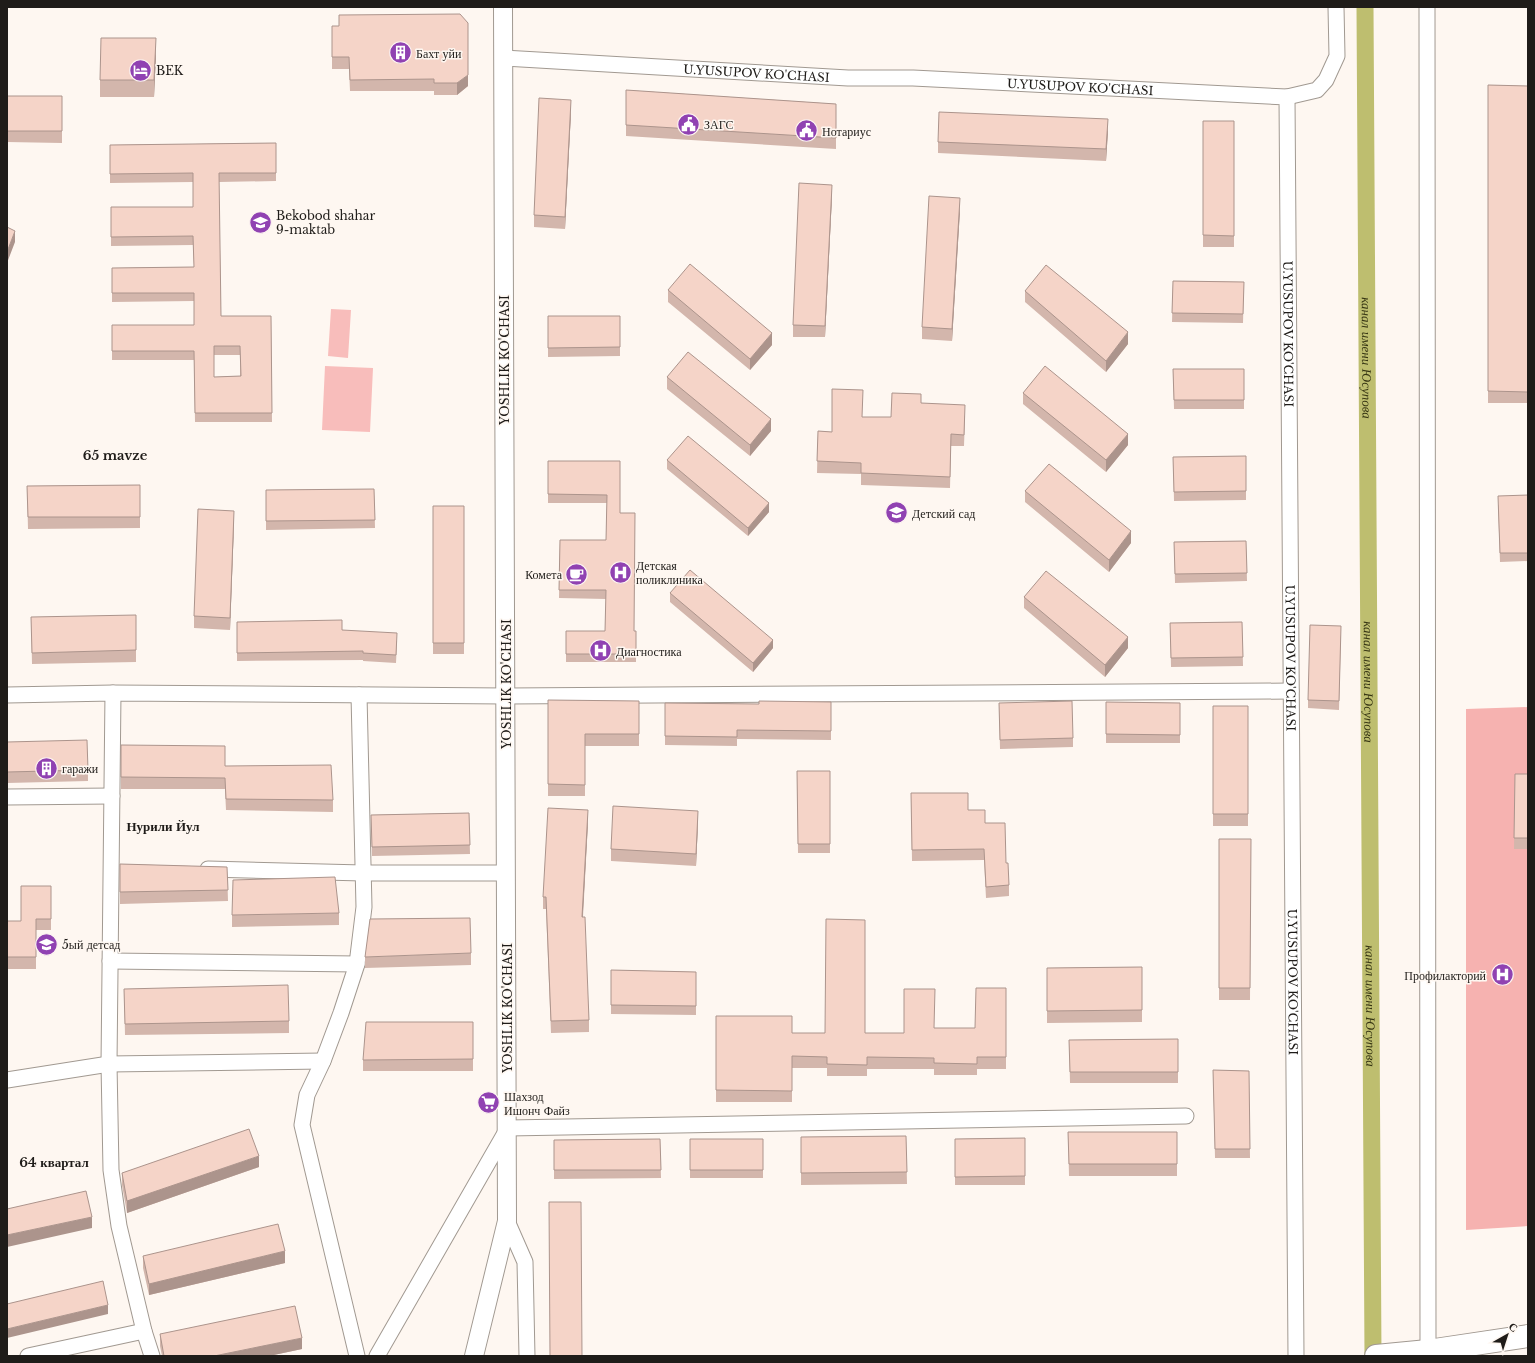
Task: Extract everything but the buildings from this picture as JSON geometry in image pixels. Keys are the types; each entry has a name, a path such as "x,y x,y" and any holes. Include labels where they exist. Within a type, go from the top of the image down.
{"main road":[{"path":"1376,1356 1418,1353 1528,1336"}],"street":[{"name":"YOSHLIK KO'CHASI","path":"474,1356 507,1221 508,1128 503,7"},
{"path":"1288,97 1317,90 1326,80 1337,56 1336,7"},
{"path":"1418,1353 1427,7"},
{"name":"U.YUSUPOV KO'CHASI","path":"503,58 848,78 913,78 1288,97 1296,1356"},
{"path":"7,695 113,693 506,696 1291,691"},
{"path":"113,693 109,1064 111,1170 119,1226 144,1331 152,1356"},
{"path":"357,1356 302,1125 307,1095 323,1061 357,964 364,907 359,695"},
{"path":"7,797 112,796"},
{"path":"111,866 127,866"},
{"path":"198,868 363,873 506,873"},
{"path":"110,961 357,964"},
{"path":"7,1080 109,1064 323,1061"},
{"path":"377,1356 508,1128 1186,1116"},
{"path":"507,1221 525,1262 528,1356"},
{"path":"28,1356 144,1331"}],"shaded area":[{"path":"331,309 351,310 348,358 328,356"},
{"path":"325,366 373,368 370,432 322,430"},
{"name":"Профилакторий","path":"1528,707 1528,1226 1466,1230 1466,709"}],"waterway":[{"name":"канал имени Юсупова","path":"1365,7 1373,1356"}],"place":[{"name":"Бахт уйи","path":"400,53"},
{"name":"BEK","path":"140,70"},
{"name":"ЗАГС","path":"689,124"},
{"name":"Нотариус","path":"807,131"},
{"name":"Bekobod shahar 9-maktab","path":"260,222"},
{"name":"Детский сад","path":"897,513"},
{"name":"Детская поликлиника","path":"620,572"},
{"name":"Комета","path":"577,574"},
{"name":"Диагностика","path":"601,651"},
{"name":"гаражи","path":"47,768"},
{"name":"5ый детсад","path":"46,944"},
{"name":"Профилакторий","path":"1502,975"},
{"name":"Шахзод Ишонч Файз","path":"489,1103"}],"district":[{"name":"65 mavze","path":"115,455"},
{"name":"Нурили Йул","path":"163,826"},
{"name":"64 квартал","path":"54,1162"}]}
